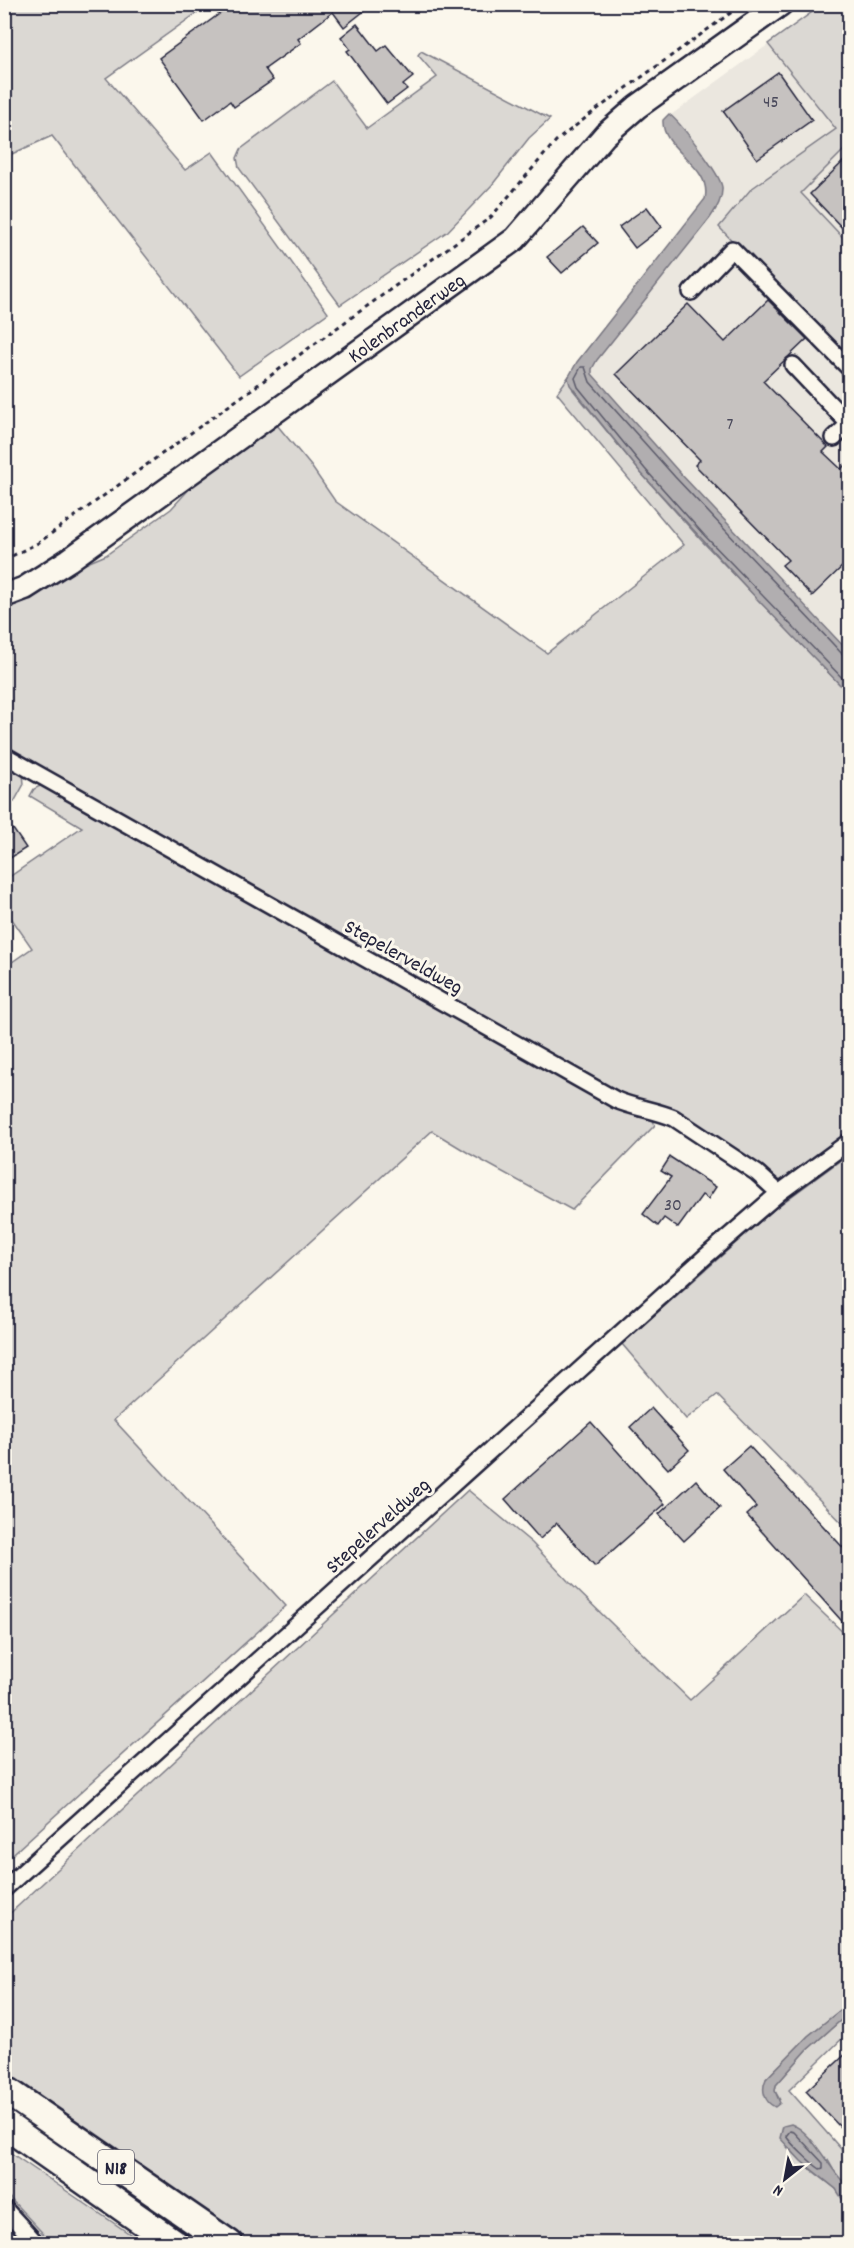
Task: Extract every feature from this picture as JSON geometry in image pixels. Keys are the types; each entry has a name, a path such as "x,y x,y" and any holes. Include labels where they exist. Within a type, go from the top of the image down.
{"highway":[{"name":"N18","path":"4,2089 229,2244"},
{"name":"N18","path":"4,2124 175,2244"}],"main road":[{"name":"Kolenbranderweg","path":"4,596 26,588 69,560 515,239 605,135 637,107 781,4"}],"street":[{"path":"691,292 732,249 849,369"},
{"path":"793,365 849,424 834,438"},
{"name":"Stepelerveldweg","path":"4,755 616,1100 629,1106 674,1118 758,1173 779,1193"},
{"name":"Stepelerveldweg","path":"4,1889 706,1256 779,1193 849,1141"},
{"path":"4,2208 37,2244"}],"path":[{"name":"Kolenbranderweg","path":"4,560 38,543 491,218 556,141 743,4"}],"shaded area":[{"path":"4,5 208,5 106,78 185,170 212,152 328,313 239,376 52,136 5,157"},
{"path":"822,5 849,5 849,145 801,193 849,244 849,362 719,227 751,189 836,129 768,44"},
{"path":"823,5 849,5 849,668 579,374 709,209 715,185 664,120"},
{"path":"421,51 550,119 529,138 492,185 448,231 340,305 239,168 237,158 241,149 332,81 367,128 437,77 418,55"},
{"path":"569,376 573,390 641,473 701,540 849,694 849,1135 784,1183 688,1119 630,1099 5,750 4,608 31,599 73,569 106,555 171,509 205,472 277,425 311,466 335,501 547,653 684,545 557,393"},
{"path":"23,773 24,784 14,802 5,799 5,775"},
{"path":"44,784 652,1118 655,1125 572,1210 432,1131 114,1420 286,1606 5,1861 4,981 10,977 5,967 32,948 5,909 5,880 82,827 30,796 34,789"},
{"path":"849,1154 849,1530 717,1395 686,1419 622,1344 773,1210"},
{"path":"468,1490 532,1543 690,1700 804,1595 849,1638 849,2003 808,2036 766,2079 780,2100 775,2091 776,2085 807,2050 849,2013 849,2032 789,2090 849,2158 849,2187 838,2178 828,2160 785,2145 810,2169 836,2189 845,2200 849,2210 849,2243 243,2243 5,2078 5,1918"},
{"path":"5,2149 143,2243 52,2243 5,2193"}],"water":[{"path":"669,114 691,138 715,171 722,187 720,200 710,218 597,360 592,374 679,472 849,652 849,694 758,600 641,473 570,385 568,378 577,362 705,199 702,177 670,141 665,131 663,120"},
{"path":"849,2003 849,2013 807,2050 776,2085 775,2091 780,2103 775,2107 771,2105 764,2095 766,2079 808,2036"},
{"path":"791,2124 807,2135 849,2187 849,2210 836,2189 801,2161 780,2138 783,2126"}],"building":[{"path":"233,4 373,4 344,27 333,12 298,39 301,43 265,69 273,80 234,107 230,101 204,120 159,58"},
{"path":"357,24 378,51 386,45 413,77 403,85 407,89 387,104 347,51 350,49 341,37"},
{"path":"778,72 812,120 757,159 723,111"},
{"path":"849,156 849,235 810,194"},
{"path":"647,207 662,227 635,248 619,227"},
{"path":"583,227 598,243 562,273 547,257"},
{"path":"768,300 807,339 763,381 828,447 823,452 841,469 849,461 849,560 812,596 782,565 788,560 695,465 700,460 616,374 688,304 725,342"},
{"path":"13,829 26,848 4,862 4,836"},
{"path":"670,1157 716,1187 708,1199 702,1195 678,1228 664,1218 658,1226 643,1214 671,1177 661,1171"},
{"path":"651,1408 689,1450 668,1469 630,1427"},
{"path":"591,1422 665,1504 595,1566 557,1523 540,1539 505,1499"},
{"path":"749,1446 849,1554 849,1629 747,1515 756,1507 723,1469"},
{"path":"696,1480 720,1508 684,1541 659,1514"},
{"path":"849,2051 849,2118 840,2127 806,2091"}]}
